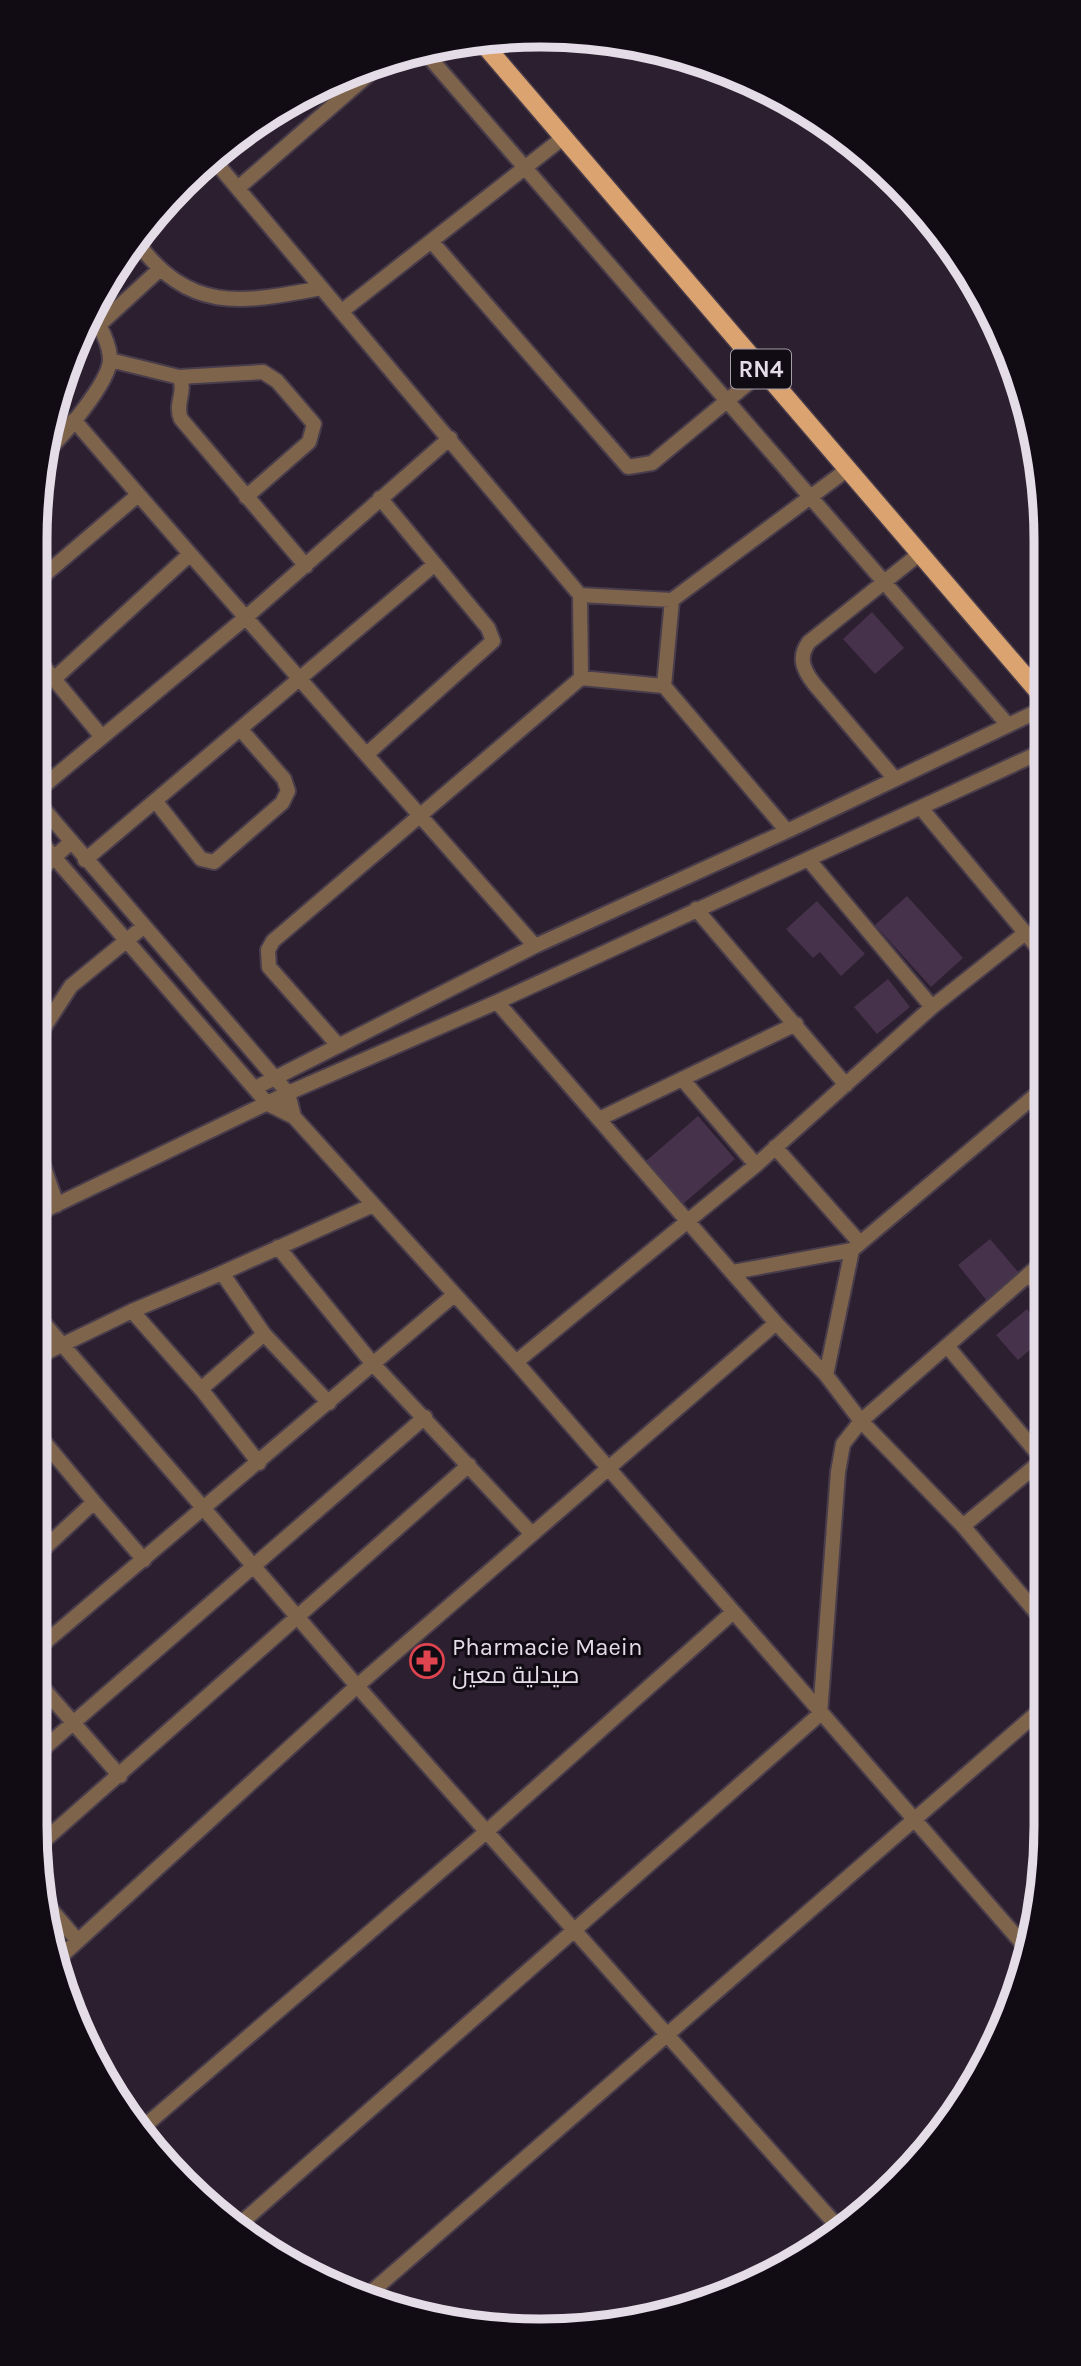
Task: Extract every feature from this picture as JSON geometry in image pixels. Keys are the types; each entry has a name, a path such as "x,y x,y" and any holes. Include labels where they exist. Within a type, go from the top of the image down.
{"main road":[{"name":"RN4","path":"489,50 848,469 918,555 1034,687"}],"street":[{"path":"432,60 1008,725"},
{"path":"237,188 360,82"},
{"path":"342,312 564,137"},
{"path":"219,166 580,595 580,678"},
{"path":"432,242 628,467 652,463 763,371"},
{"path":"141,251 179,285 203,296 233,299 272,297 321,288"},
{"path":"102,314 160,269"},
{"path":"58,438 97,389 110,360 97,323"},
{"path":"110,360 179,377 263,372 277,381 314,424 309,442 246,497"},
{"path":"179,377 183,385 177,406 181,419 306,566"},
{"path":"74,420 244,619 300,676 535,946"},
{"path":"47,783 306,566 450,438"},
{"path":"580,595 672,600 848,469"},
{"path":"47,573 138,495"},
{"path":"368,753 493,641 488,628 380,498"},
{"path":"54,679 189,555"},
{"path":"895,779 804,672 803,649 808,642 918,555"},
{"path":"85,860 157,803 242,731 300,676 435,565"},
{"path":"664,686 672,600"},
{"path":"47,671 102,737"},
{"path":"337,1044 269,967 268,950 273,941 580,678 664,686 787,831"},
{"path":"254,1088 535,946 787,831 1034,713"},
{"path":"157,803 201,859 214,862 282,803 288,791 284,779 242,731"},
{"path":"47,1210 288,1093 497,1002 1034,755"},
{"path":"921,807 1034,945"},
{"path":"47,813 288,1093 294,1117"},
{"path":"47,837 60,829"},
{"path":"47,863 71,842"},
{"path":"47,850 268,1104 294,1117 516,1362 732,1614 1020,1941"},
{"path":"808,859 932,1007"},
{"path":"696,909 846,1085"},
{"path":"47,1018 71,986 143,927"},
{"path":"516,1362 689,1221 932,1007 1024,934"},
{"path":"497,1002 776,1323 826,1375 861,1421 963,1526 1034,1610"},
{"path":"598,1119 796,1024"},
{"path":"683,1080 755,1165"},
{"path":"733,1272 856,1247 1034,1096"},
{"path":"775,1147 856,1247"},
{"path":"47,1176 57,1205"},
{"path":"47,1353 132,1311 373,1205"},
{"path":"278,1247 373,1364 532,1534"},
{"path":"826,1375 856,1247"},
{"path":"244,2220 820,1714 838,1472 843,1444 861,1421 1034,1270"},
{"path":"222,1273 264,1334 329,1403"},
{"path":"1029,1274 1034,1280"},
{"path":"47,1641 454,1295"},
{"path":"132,1311 201,1389 258,1462"},
{"path":"64,1954 357,1686 776,1323"},
{"path":"47,1327 298,1619 834,2222"},
{"path":"201,1389 264,1334"},
{"path":"947,1346 1034,1447"},
{"path":"47,1745 425,1417"},
{"path":"47,1445 144,1560"},
{"path":"47,1838 469,1465"},
{"path":"963,1526 1034,1467"},
{"path":"47,1546 94,1502"},
{"path":"147,2124 486,1832 732,1614"},
{"path":"47,1693 120,1776"},
{"path":"374,2290 1034,1716"},
{"path":"56,1916 78,1941"}],"building":[{"path":"872,612 904,648 875,674 843,639"},
{"path":"907,896 963,958 931,987 875,925"},
{"path":"817,901 865,954 841,976 820,952 813,958 786,929"},
{"path":"888,979 910,1007 877,1034 854,1007"},
{"path":"698,1116 735,1159 683,1204 646,1161"},
{"path":"990,1239 1020,1274 987,1301 958,1265"},
{"path":"1027,1309 1034,1318 1034,1353 1031,1349 1018,1360 996,1335"}],"place":[{"name":"Pharmacie Maein صيدلية معين","path":"427,1661"}]}
